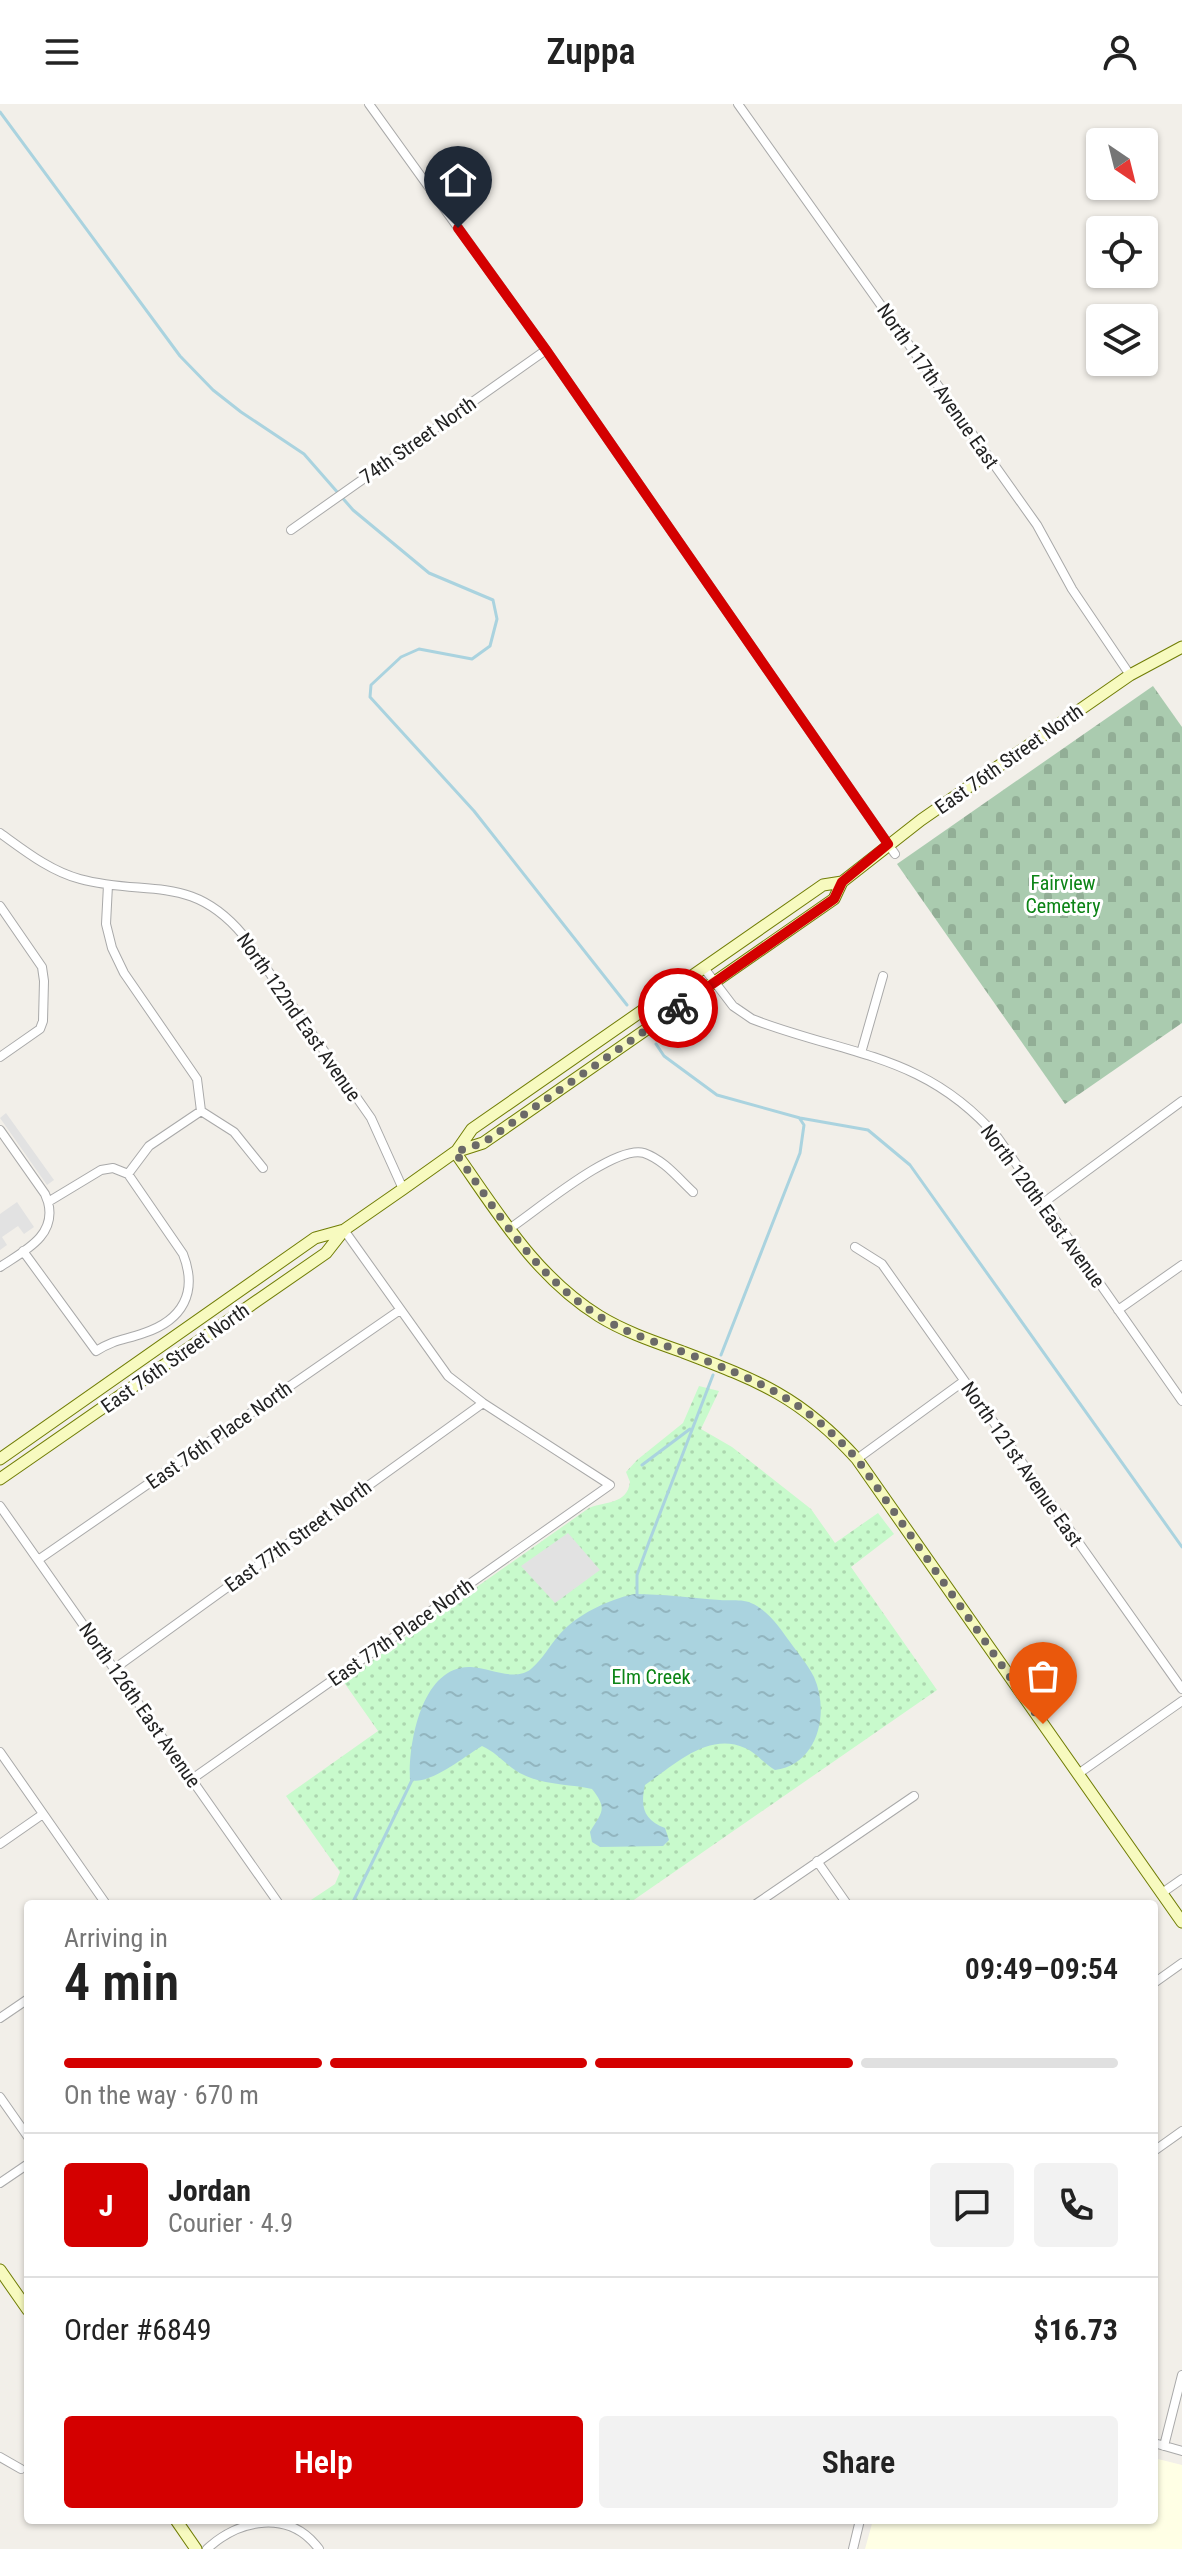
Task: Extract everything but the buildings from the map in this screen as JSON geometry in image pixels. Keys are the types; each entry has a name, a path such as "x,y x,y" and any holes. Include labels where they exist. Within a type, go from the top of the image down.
{"main road":[{"name":"East 76th Street North","path":"455,1152 472,1129 823,885 842,882 892,849 1130,675 1182,647"},
{"name":"East 76th Street North","path":"0,1479 326,1253 344,1230 455,1152 483,1143 834,899 842,882"},
{"path":"455,1152 509,1229 554,1283 602,1318 764,1384 817,1418 857,1459 1182,1922"},
{"name":"East 76th Street North","path":"0,1459 315,1238 344,1230"},
{"path":"0,2270 24,2304"},
{"path":"179,2524 196,2549"}],"street":[{"path":"369,104 546,350 892,849"},
{"name":"North 117th Avenue East","path":"738,104 1037,525 1072,589 1130,675"},
{"name":"74th Street North","path":"291,530 546,350"},
{"name":"North 122nd East Avenue","path":"0,833 55,870 75,878 188,894 214,907 234,925 371,1118 403,1189"},
{"path":"108,885 106,924 112,948 124,973 197,1079 201,1111"},
{"path":"0,906 42,967 44,981 40,1029 0,1057"},
{"name":"North 120th East Avenue","path":"704,968 733,1006 752,1019 922,1075 969,1107 998,1138 1182,1401"},
{"path":"861,1053 883,976"},
{"path":"1043,1203 1182,1101"},
{"path":"201,1111 234,1132 263,1168"},
{"path":"128,1174 149,1146 201,1111"},
{"path":"0,1130 45,1194 51,1220 45,1231 0,1267"},
{"path":"509,1229 606,1161 633,1152 661,1161 693,1192"},
{"path":"23,1251 96,1351 115,1339 144,1333 174,1316 185,1304 190,1282 183,1254 128,1174 113,1168 101,1170 48,1202"},
{"path":"344,1230 448,1376 483,1403"},
{"name":"North 121st Avenue East","path":"855,1247 882,1264 1182,1689"},
{"path":"1118,1310 1182,1265"},
{"name":"East 76th Place North","path":"38,1560 400,1310"},
{"path":"857,1459 964,1381"},
{"name":"East 77th Place North","path":"192,1779 610,1485 483,1403"},
{"name":"East 77th Street North","path":"114,1669 483,1403"},
{"name":"North 126th East Avenue","path":"0,1506 276,1900"},
{"path":"1078,1774 1182,1701"},
{"path":"0,1752 103,1900"},
{"path":"762,1900 914,1796"},
{"path":"0,1844 43,1814"},
{"path":"817,1861 844,1900"},
{"path":"1162,1893 1182,1879"},
{"path":"1158,1980 1182,1963"},
{"path":"0,2018 24,2002"},
{"path":"0,2097 24,2131"},
{"path":"1158,2148 1182,2131"},
{"path":"0,2183 24,2167"},
{"path":"1182,2375 1159,2444 1182,2451"},
{"path":"0,2457 21,2469"},
{"path":"207,2549 230,2531 253,2524"},
{"path":"263,2524 293,2528 305,2534 319,2549"},
{"path":"853,2549 859,2524"}],"shaded area":[{"path":"6,1113 54,1180 47,1185 0,1118"},
{"path":"17,1202 34,1227 24,1234 18,1226 2,1237 7,1245 0,1250 0,1214"},
{"path":"568,1533 600,1570 555,1603 521,1566"},
{"path":"1158,2459 1182,2465 1182,2549 865,2549 872,2524 1158,2524"}],"green space":[{"name":"Fairview Cemetery","path":"1153,686 1182,727 1182,1023 1065,1104 897,864"},
{"name":"Elm Creek","path":"699,1386 719,1391 701,1429 732,1447 811,1509 835,1543 878,1513 894,1534 851,1567 937,1690 634,1900 311,1900 335,1884 340,1872 286,1796 378,1731 343,1681 589,1508 625,1495 630,1482 626,1472 683,1423"}],"water":[{"path":"634,1594 744,1601 768,1615 809,1668 819,1691 821,1706 817,1735 801,1758 790,1766 775,1770 745,1748 718,1744 704,1747 679,1760 645,1785 645,1812 652,1821 665,1828 669,1840 663,1846 600,1847 592,1842 590,1832 602,1810 592,1789 532,1778 518,1772 482,1746 437,1775 418,1781 410,1780 412,1746 421,1709 441,1679 454,1670 471,1667 510,1674 525,1673 559,1635 584,1614"}],"waterway":[{"path":"0,112 180,356 213,390 304,454 353,510 429,573 493,600 497,619 490,646 472,659 419,649 401,657 371,685 370,697 474,811 627,1005"},
{"path":"656,1044 664,1056 717,1095 800,1118 868,1130 910,1165 1182,1547"},
{"path":"721,1355 800,1153 804,1125 800,1119"},
{"path":"637,1595 637,1575 713,1375"},
{"path":"642,1465 690,1429"},
{"path":"354,1900 413,1778"}],"way so far":[{"path":"678,1008 483,1143 455,1152 538,1266 579,1303 628,1331 764,1384 817,1418 834,1434 857,1459 1043,1724"}],"route":[{"path":"458,228 888,844 842,882 834,899 678,1008"}]}
